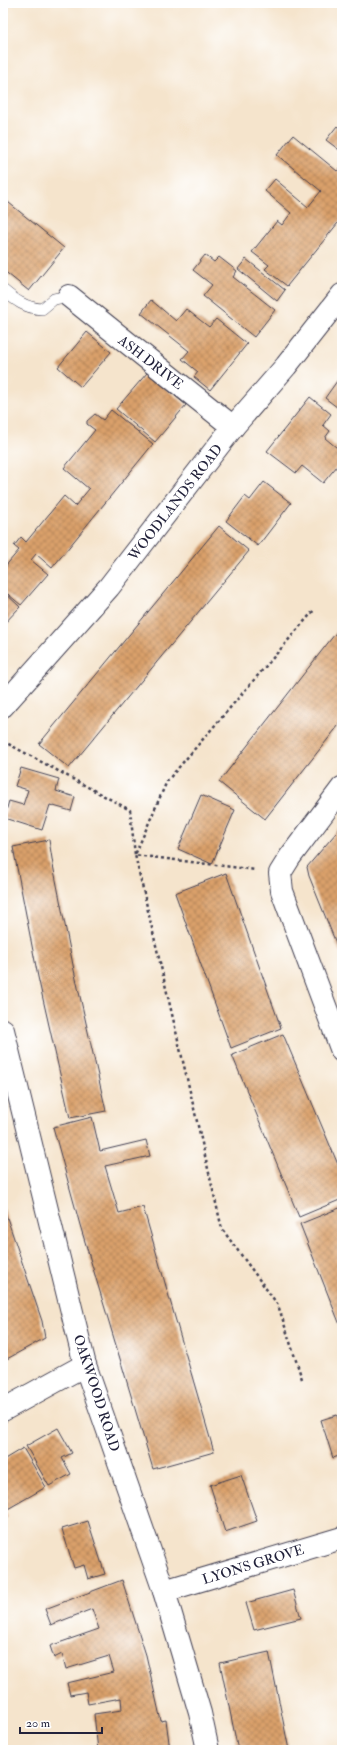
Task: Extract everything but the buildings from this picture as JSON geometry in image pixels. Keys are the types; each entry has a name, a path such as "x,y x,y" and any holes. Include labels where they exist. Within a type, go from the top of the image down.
{"street":[{"name":"WOODLANDS ROAD","path":"3,706 109,587 233,427 286,366 342,295"},
{"name":"ASH DRIVE","path":"69,296 233,427"},
{"path":"342,788 285,865 282,891 342,1051"},
{"name":"OAKWOOD ROAD","path":"3,1030 85,1365 164,1591 200,1713 208,1750"},
{"path":"3,1410 85,1365"},
{"name":"LYONS GROVE","path":"164,1591 342,1538"}],"lane":[{"path":"3,290 18,302 32,309 42,310 54,299 69,296"}],"path":[{"path":"135,855 167,780 315,609"},
{"path":"3,741 130,810 135,855 222,1229 278,1305 302,1379"},
{"path":"135,855 285,865"}]}
